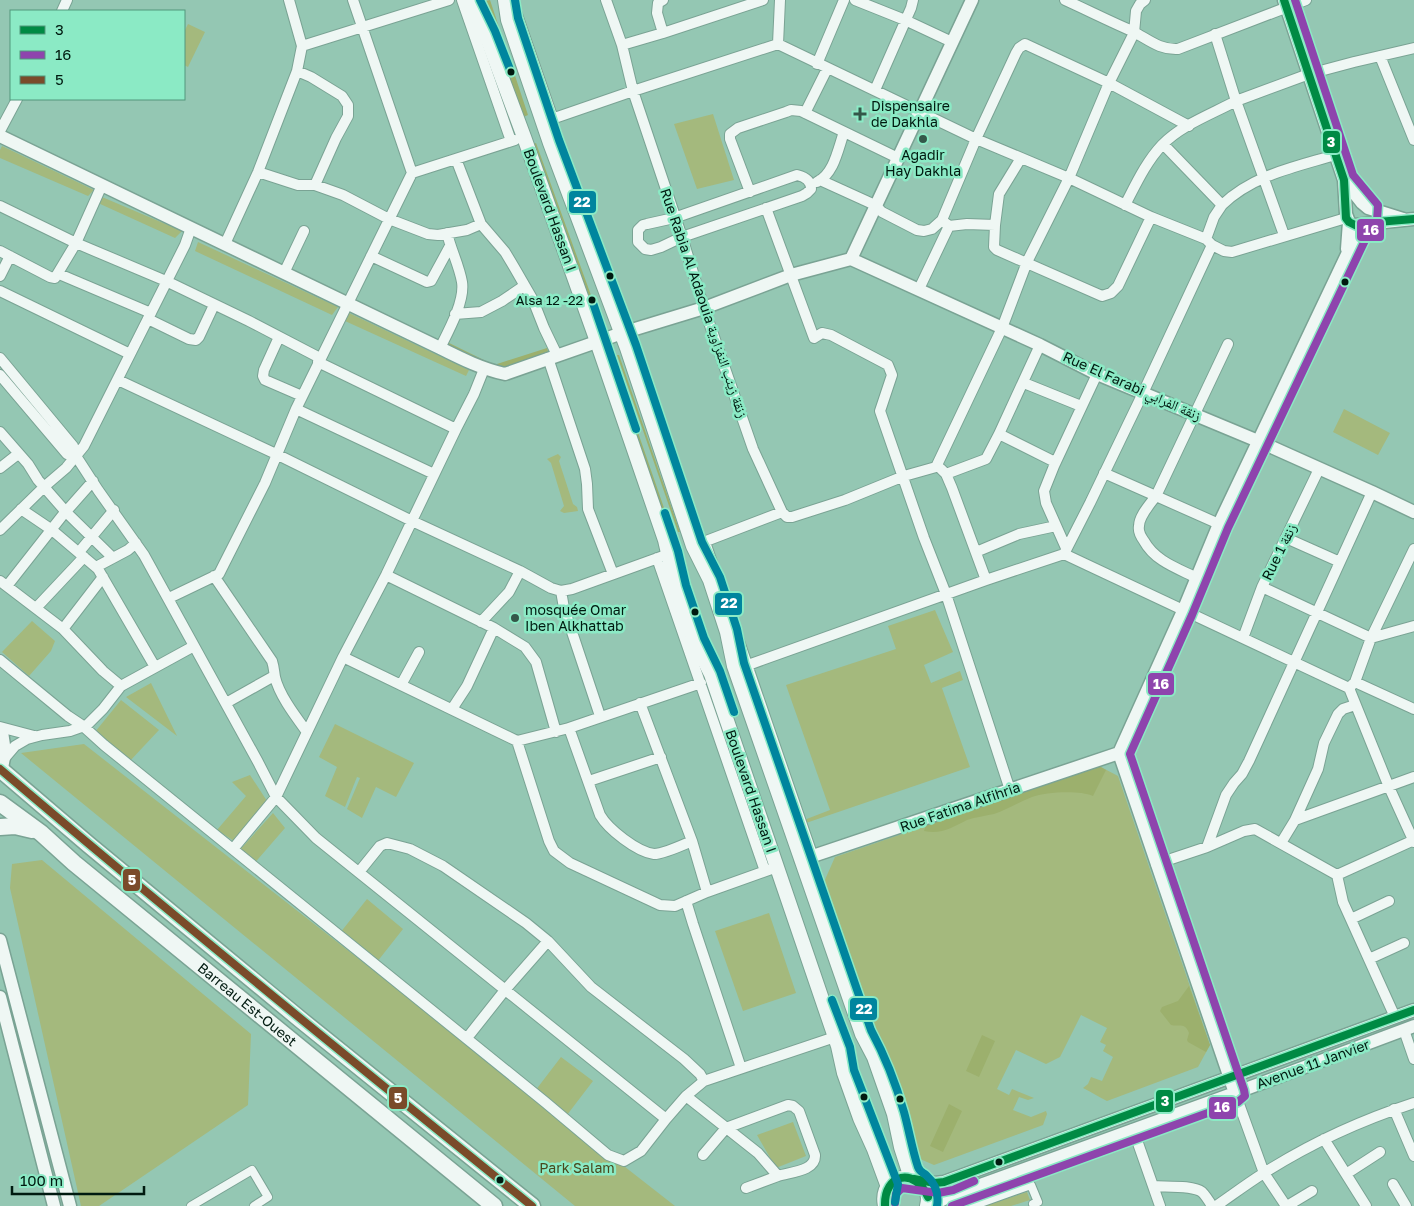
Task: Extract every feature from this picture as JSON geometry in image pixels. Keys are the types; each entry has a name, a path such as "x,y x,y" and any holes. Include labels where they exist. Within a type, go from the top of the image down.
{"main road":[{"name":"Boulevard Hassan I","path":"469,0 486,36 518,139 597,342 663,556 698,649 711,674 771,869 835,1037 844,1073 860,1118 888,1187"},
{"name":"Boulevard Hassan I","path":"505,0 508,20 548,121 622,333 699,544 728,636 734,666 807,858 862,1034 874,1057 894,1114 901,1147 913,1179 924,1186 928,1197 928,1206"},
{"path":"0,732 3,743 1,766"},
{"name":"Barreau Est-Ouest","path":"1,766 97,852 301,1020 532,1206"},
{"name":"Barreau Est-Ouest","path":"0,803 41,833 74,863 494,1206"},
{"path":"0,827 15,826 41,833"},
{"path":"886,1206 884,1198 888,1187 898,1179 913,1179"}],"street":[{"path":"225,244 258,172 296,70 302,46 289,0"},
{"path":"353,0 412,174"},
{"path":"302,46 449,0"},
{"path":"169,598 218,574 223,566 265,482 296,408 319,360 412,174 518,139 462,0"},
{"path":"512,0 548,121 778,44 826,69 875,90 976,139 1069,178 1209,242 1224,251 1232,252 1284,235 1369,216 1365,206 1344,180"},
{"name":"Rue Rabia Al Adaouia زنقة زينب النفزاوية","path":"606,0 622,44 633,91 704,308 753,449 782,512"},
{"path":"663,0 658,3 656,10 663,33"},
{"path":"622,44 663,33 763,0"},
{"path":"778,44 780,0"},
{"path":"817,64 844,0"},
{"path":"855,0 905,20 952,42"},
{"path":"875,90 913,0"},
{"path":"0,136 462,360 505,374 622,333 704,308 791,275 851,259 972,0"},
{"path":"1065,0 1134,33 1152,44 1170,49 1178,49 1285,4 1306,0"},
{"path":"936,467 1002,328 1027,262 1069,178 1109,83 1134,33 1136,11 1145,0"},
{"path":"1285,4 1344,180 1354,220"},
{"path":"1215,34 1236,101 1284,235"},
{"path":"919,289 976,139 1016,53 1022,45 1028,45 1109,83 1189,126"},
{"path":"1125,205 1151,159 1163,144 1189,126 1236,101 1309,74 1414,48"},
{"path":"1380,56 1414,140"},
{"path":"806,113 826,69"},
{"path":"296,70 342,96 348,105 348,116 315,185"},
{"path":"0,131 16,100"},
{"path":"750,192 730,139 732,131 791,110 806,113 898,158"},
{"path":"844,132 829,173 815,182 807,193 785,203 682,237 651,250 643,248 638,242 638,230 643,225 674,218 797,175 804,176 815,182 875,205 882,212 918,230 932,229 945,223 995,225"},
{"path":"1163,144 1222,206"},
{"path":"748,665 1064,551 1090,503 1143,393 1209,242 1214,217 1234,193 1263,178 1335,155"},
{"path":"1021,158 997,200 995,248 1098,295 1109,294 1118,286 1151,217"},
{"path":"456,159 481,224 505,252 533,300 553,357 584,468 588,509 613,574"},
{"path":"258,172 298,185 315,185 343,195 389,219 428,234 468,230 481,224"},
{"path":"0,251 54,278 59,274 76,243 102,185"},
{"path":"1312,1191 1286,1206 1264,1173 1119,753 1183,611 1219,524 1346,256 1354,220 1354,203 1408,219"},
{"path":"0,206 76,243 166,281 456,429"},
{"path":"766,208 814,338 822,333 837,338 888,365 891,370 892,375 880,411 924,538 946,594 1010,790"},
{"path":"1354,220 1408,219"},
{"path":"0,530 84,446 192,228"},
{"path":"284,273 304,231"},
{"path":"440,348 462,293 462,284 447,233"},
{"path":"371,256 427,282 431,281 450,246"},
{"path":"0,276 10,256"},
{"name":"Rue El Farabi زنقة الفرابي","path":"851,259 1040,345 1097,374 1258,441 1414,512"},
{"path":"59,274 149,316 189,339 196,340 199,338 214,305"},
{"path":"455,314 481,312 524,286"},
{"path":"0,291 130,354"},
{"path":"279,337 262,376 265,380 302,396"},
{"path":"1197,578 1151,552 1140,535 1138,526 1156,496 1228,344"},
{"path":"946,474 986,459 1040,345"},
{"path":"0,358 74,446 76,456 136,543 169,598 276,797 316,838 666,1119"},
{"path":"233,849 276,797 343,657 386,575 474,394 484,368"},
{"path":"1097,374 1044,491 1046,503 1064,551 1183,611 1295,662 1414,708"},
{"path":"0,375 67,454 76,456"},
{"path":"118,380 276,454 552,588 562,591 578,587 663,556 700,683 771,869 674,906 660,905 649,901 570,863 554,851 549,841 518,741"},
{"path":"1024,382 1081,406"},
{"path":"296,408 434,474"},
{"path":"0,432 66,512 113,558"},
{"path":"999,434 1056,462"},
{"path":"0,468 18,454"},
{"path":"807,858 748,665 699,544 782,512 787,517 792,517 845,500 904,476 936,467 946,474 986,580"},
{"name":"Rue 1 زنقة","path":"1243,638 1262,587 1319,469"},
{"path":"1104,473 1219,524"},
{"path":"93,481 52,530 3,583 63,629 103,671 121,686"},
{"path":"1208,847 1226,795 1250,761 1372,492"},
{"path":"21,508 52,530 96,567 155,666"},
{"path":"36,608 81,555 92,537 114,510"},
{"path":"976,552 1019,534 1056,526"},
{"path":"1286,538 1340,562"},
{"path":"96,567 128,550 136,543"},
{"path":"1337,875 1414,840 1389,787 1355,705 1352,685 1371,638 1414,549"},
{"path":"481,622 509,592 520,571"},
{"path":"386,575 494,628 524,648 536,662 556,732"},
{"path":"214,576 272,661 275,669 274,676 289,706 307,732"},
{"path":"63,629 103,577"},
{"path":"1262,587 1371,638 1414,626"},
{"path":"562,591 564,608 600,716"},
{"path":"452,709 467,686 494,628"},
{"path":"1,766 15,746 34,736 70,731 87,725 121,686 194,646"},
{"path":"401,685 419,652"},
{"path":"343,657 518,741 570,728 600,716 700,683"},
{"path":"0,660 467,1038 608,1156 624,1161 638,1153 686,1096 704,1081 835,1037"},
{"path":"226,703 274,676"},
{"path":"640,703 692,841 707,892"},
{"path":"1281,843 1295,820 1318,769 1324,743 1338,714 1343,709 1355,705"},
{"path":"0,727 34,736"},
{"path":"570,728 604,822 613,831 630,843 653,854 692,841"},
{"name":"Rue Fatima Alfihria","path":"807,858 1119,753"},
{"path":"589,782 661,758"},
{"path":"1295,820 1414,777"},
{"path":"1156,864 1208,847 1252,829 1337,875 1341,897 1395,1017"},
{"path":"359,872 383,843 410,849 443,866 548,941 591,986 684,1059 700,1074 704,1081"},
{"path":"686,900 741,1068"},
{"path":"1351,919 1388,901"},
{"path":"0,940 70,1206"},
{"path":"467,1038 505,990 548,941"},
{"path":"1369,960 1404,943"},
{"path":"0,997 54,1206"},
{"name":"Avenue 11 Janvier","path":"913,1179 935,1184 944,1182 1414,1010"},
{"path":"1409,1028 1414,1058"},
{"name":"Avenue 11 Janvier","path":"928,1206 950,1196 1409,1028"},
{"path":"686,1096 765,1159 778,1176"},
{"path":"1216,1206 1264,1173 1324,1139 1394,1109 1414,1103"},
{"path":"703,1155 726,1128 784,1106 796,1108 816,1160 811,1167 778,1176 746,1188"},
{"path":"1394,1109 1414,1156"},
{"path":"1133,1129 1160,1206"},
{"path":"1324,1139 1366,1206"},
{"path":"1346,1174 1380,1152"},
{"path":"190,1206 252,1170 268,1197 254,1206"},
{"path":"1393,1184 1406,1206"},
{"path":"972,1206 1031,1185 1038,1202 1033,1204"},
{"path":"1153,1186 1188,1188 1200,1191 1212,1206"}],"green space":[{"path":"490,0 528,115 521,118 481,2"},
{"path":"188,24 205,32 188,67 185,66 185,30"},
{"path":"713,114 734,180 697,189 674,124"},
{"path":"536,143 605,334 597,338 529,146"},
{"path":"2,146 94,190 88,196 0,158"},
{"path":"102,197 182,231 175,238 98,203"},
{"path":"198,242 338,307 332,315 195,251"},
{"path":"349,313 469,370 466,376 345,321"},
{"path":"447,342 494,365 547,348 549,354 494,374 442,348"},
{"path":"617,355 619,355 680,532 678,532"},
{"path":"610,357 612,357 673,534 671,535"},
{"path":"1344,409 1390,433 1378,455 1333,432"},
{"path":"558,454 561,457 559,461 573,504 577,507 578,511 564,513 560,511 564,506 551,463 547,459"},
{"path":"935,610 953,652 924,665 931,683 960,671 963,680 942,688 970,767 806,823 804,820 830,810 786,685 896,649 888,626"},
{"path":"32,621 55,641 51,651 29,676 2,652"},
{"path":"151,683 177,736 126,697"},
{"path":"121,700 159,730 129,762 95,732"},
{"path":"335,724 414,763 396,797 376,787 362,818 347,809 360,778 357,777 345,807 325,796 337,767 319,757"},
{"name":"Park Salam","path":"84,744 675,1206 575,1206 21,753"},
{"path":"1099,766 1118,776 1210,1045 1198,1067 1107,1101 1083,1088 1088,1084 1091,1077 1102,1081 1113,1057 1103,1051 1106,1045 1100,1042 1107,1028 1081,1015 1060,1057 1046,1064 1016,1050 997,1089 1009,1095 1012,1089 1034,1098 1028,1100 1019,1097 1013,1110 1031,1117 1046,1111 1047,1114 1043,1125 934,1165 920,1159 824,882 835,857"},
{"path":"1099,766 1106,770 1093,796 1071,792 1038,795 994,814 967,820 947,830 936,832 924,831 926,825"},
{"path":"250,775 267,801 234,841 217,830 246,796 232,782"},
{"path":"273,813 285,828 253,865 237,853"},
{"path":"42,860 251,1034 248,1105 99,1206 81,1206 10,888 12,864"},
{"path":"367,899 403,929 377,962 340,933"},
{"path":"769,913 796,993 743,1011 715,931"},
{"path":"1189,986 1210,1045 1206,1052 1188,1042 1189,1033 1186,1027 1171,1025 1160,1011 1162,1007 1178,1001"},
{"path":"982,1035 995,1041 979,1077 966,1071"},
{"path":"561,1057 593,1081 567,1115 535,1091"},
{"path":"949,1104 962,1111 943,1152 930,1146"},
{"path":"793,1122 806,1156 776,1168 757,1135"},
{"path":"1027,1192 1030,1200 1011,1206 984,1206"}],"transit line":[{"name":"22","path":"480,0 495,31 511,72"},
{"name":"22","path":"515,0 518,18 559,140 636,345 702,542 720,577 737,629 744,663 871,1030 897,1091 918,1167 934,1185 937,1193 937,1206"},
{"name":"3","path":"1284,0 1344,180 1346,218 1357,226 1365,223 1414,219"},
{"name":"16","path":"952,1206 1238,1102 1245,1096 1130,754 1192,615 1228,528 1369,232 1377,221 1378,205 1353,175 1295,0"},
{"name":"22","path":"592,300 636,429"},
{"name":"22","path":"665,513 704,638 720,671 734,712"},
{"name":"5","path":"0,769 198,935 532,1206"},
{"name":"22","path":"832,1000 850,1047 854,1070 898,1184 895,1202"},
{"name":"3","path":"914,1179 935,1183 944,1182 1414,1010"},
{"name":"3","path":"885,1206 889,1186 901,1178 916,1181 928,1197"},
{"name":"16","path":"895,1203 896,1194 902,1188 938,1193 953,1190 974,1181"}],"place":[{"name":"Dispensaire de Dakhla","path":"860,114"},
{"name":"Agadir Hay Dakhla","path":"923,139"},
{"name":"Alsa 12 -22","path":"592,300"},
{"name":"mosquée Omar Iben Alkhattab","path":"515,618"}]}
